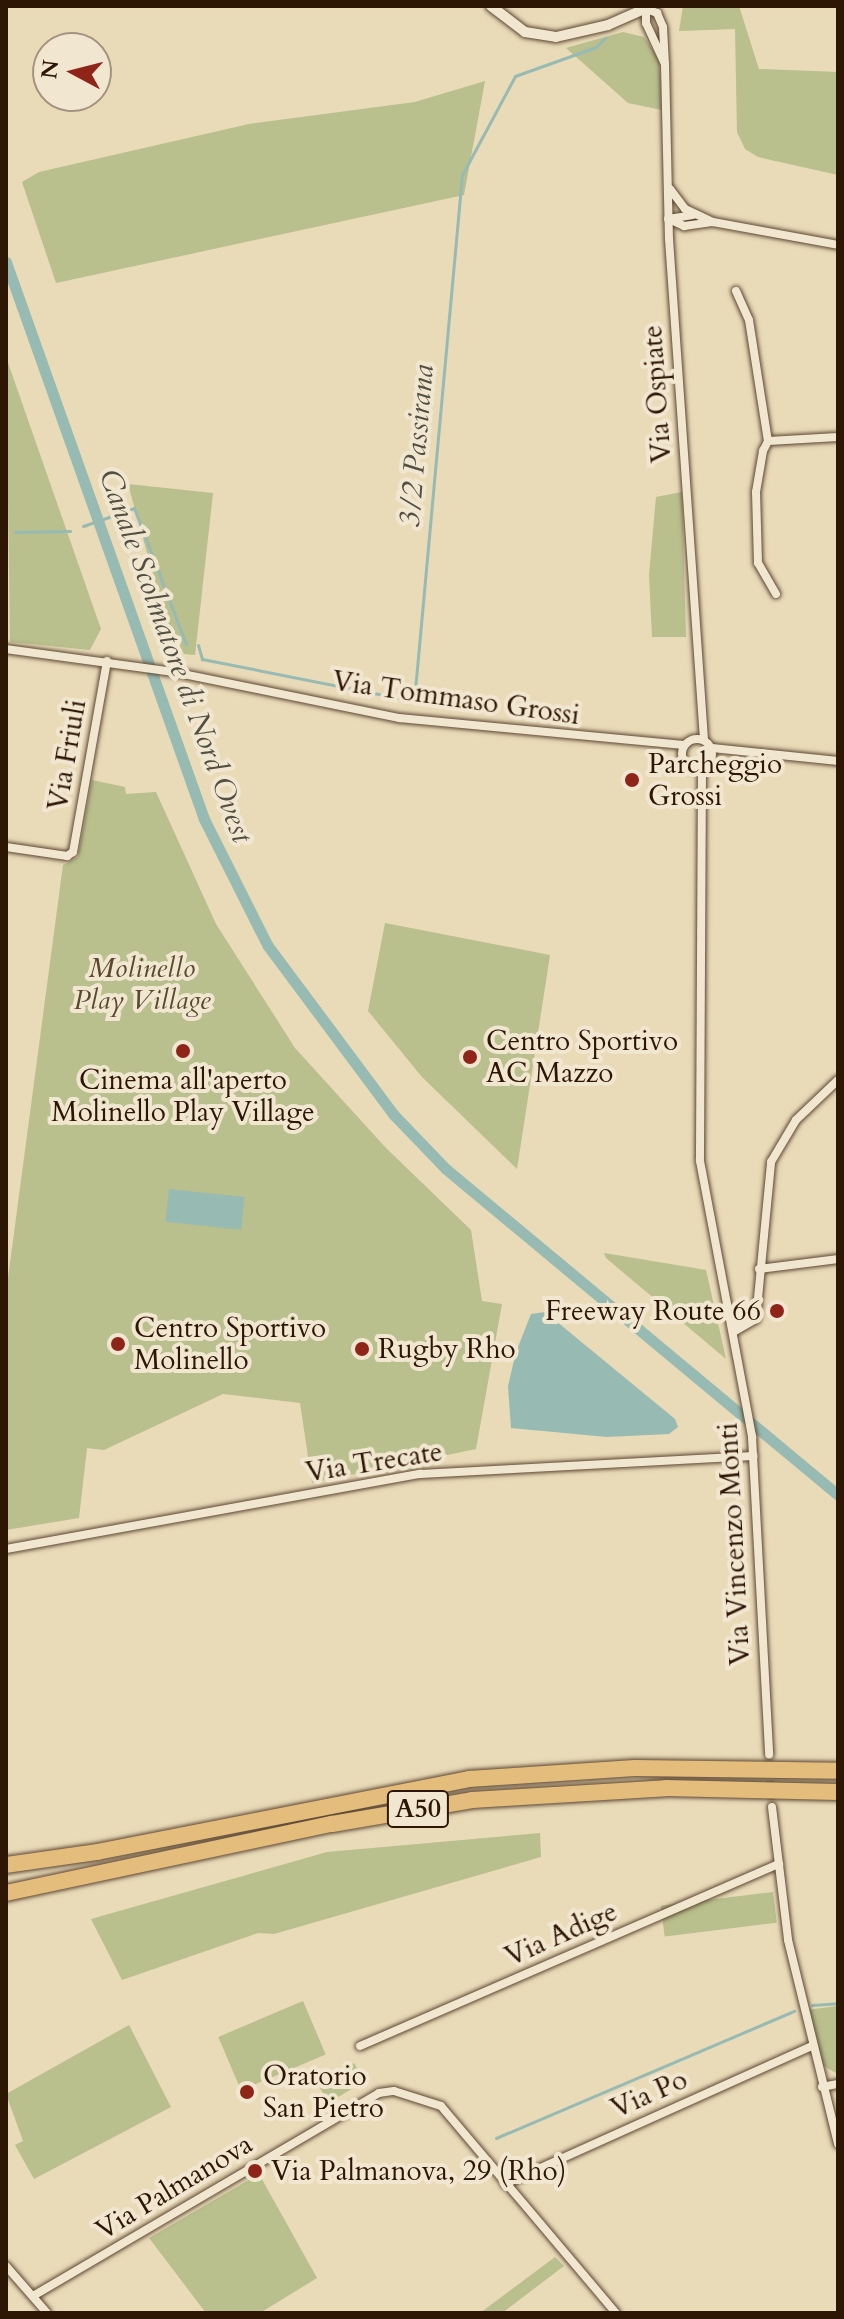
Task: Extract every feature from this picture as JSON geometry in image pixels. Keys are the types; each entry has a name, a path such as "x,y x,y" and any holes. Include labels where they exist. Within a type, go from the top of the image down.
{"highway":[{"name":"A50","path":"6,1865 111,1850 375,1794 500,1775 706,1766 838,1771"},
{"name":"A50","path":"6,1893 472,1800 666,1788 838,1792"}],"street":[{"path":"491,6 525,32 556,37 648,8"},
{"name":"Via Ospiate","path":"648,8 646,23 665,64"},
{"name":"Via Ospiate","path":"648,8 662,20 668,219 700,739"},
{"path":"668,185 681,205 713,222 838,245"},
{"path":"668,219 698,216"},
{"path":"668,219 684,226 713,222"},
{"path":"736,291 749,320 768,441 756,484 757,549 761,574 776,594"},
{"path":"768,441 838,437"},
{"name":"Via Tommaso Grossi","path":"6,649 173,672 399,718 683,750"},
{"name":"Via Friuli","path":"6,847 70,855 107,661"},
{"path":"702,769 689,766 683,750 700,739 712,748 731,753 838,761"},
{"path":"712,748 712,758"},
{"path":"731,753 712,758 702,769 700,1161 734,1327 749,1327 756,1315 766,1181 773,1156 796,1120 838,1080"},
{"path":"759,1269 838,1259"},
{"name":"Via Vincenzo Monti","path":"734,1327 754,1456 769,1755"},
{"name":"Via Trecate","path":"6,1549 420,1474 754,1456"},
{"path":"772,1807 788,1940 838,2144"},
{"name":"Via Adige","path":"360,2046 779,1864"},
{"name":"Via Po","path":"505,2184 812,2046"},
{"path":"822,2087 838,2084"},
{"name":"Via Palmanova","path":"33,2296 379,2093 413,2093 441,2106 616,2313"},
{"path":"6,2266 47,2313"}],"green space":[{"path":"683,6 739,6 759,69 838,72 838,175 758,157 745,149 737,132 735,29 679,31"},
{"path":"623,32 644,37 659,59 662,110 628,103 566,48"},
{"path":"485,81 464,195 56,283 22,182 39,172 249,124 415,102"},
{"path":"6,357 101,629 90,650 10,642"},
{"path":"128,484 213,493 195,655 184,654 166,621"},
{"path":"682,492 686,637 652,637 649,575 656,497"},
{"name":"Molinello Play Village","path":"92,780 125,787 126,794 156,792 216,924 295,1048 386,1148 471,1230 482,1301 502,1304 476,1449 312,1483 300,1403 223,1394 104,1450 87,1448 79,1518 6,1530 6,1293 63,865 78,857"},
{"name":"Centro Sportivo AC Mazzo","path":"385,923 550,955 517,1169 422,1077 368,1011"},
{"path":"604,1253 706,1270 726,1359 606,1258"},
{"path":"540,1833 541,1857 274,1934 258,1933 122,1980 91,1919 327,1852"},
{"path":"773,1892 777,1923 665,1937 661,1906"},
{"path":"303,2001 326,2054 241,2090 218,2037"},
{"path":"838,2006 838,2074 820,2064 806,2010"},
{"path":"129,2025 171,2107 34,2179 15,2145 23,2141 6,2094"},
{"path":"354,2063 365,2081 329,2103 318,2085"},
{"path":"259,2174 317,2278 260,2313 206,2313 149,2238"},
{"path":"555,2257 564,2266 502,2313 480,2313"}],"water":[{"path":"169,1189 245,1197 241,1230 166,1222"},
{"path":"545,1312 675,1419 678,1427 669,1434 607,1437 511,1428 508,1386 516,1352 531,1314"}],"waterway":[{"name":"3/2 Passirana","path":"198,645 202,659 414,701 462,175 515,76 596,47 605,38"},
{"name":"Canale Scolmatore di Nord Ovest","path":"6,262 204,819 268,946 394,1115 446,1169 838,1495"},
{"name":"3/2 Passirana","path":"129,510 134,508 186,644"},
{"name":"3/2 Passirana","path":"83,526 117,514"},
{"name":"3/2 Passirana","path":"15,532 70,531"},
{"path":"812,2005 838,2003"},
{"path":"496,2138 794,2011"}],"tunnel":[{"path":"769,1768 772,1807"}],"place":[{"name":"Parcheggio Grossi","path":"632,780"},
{"name":"Cinema all'aperto Molinello Play Village","path":"183,1051"},
{"name":"Centro Sportivo AC Mazzo","path":"470,1057"},
{"name":"Freeway Route 66","path":"777,1311"},
{"name":"Centro Sportivo Molinello","path":"118,1344"},
{"name":"Rugby Rho","path":"362,1349"},
{"name":"Oratorio San Pietro","path":"247,2092"},
{"name":"Via Palmanova, 29 (Rho)","path":"255,2171"}]}
